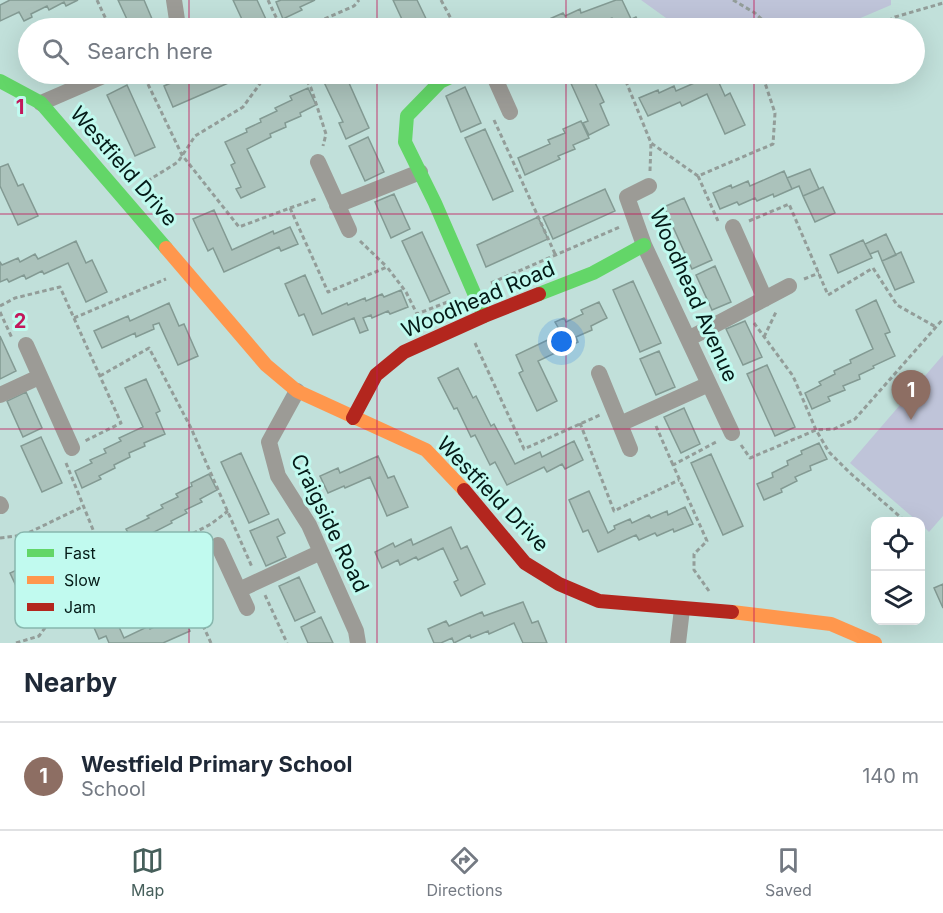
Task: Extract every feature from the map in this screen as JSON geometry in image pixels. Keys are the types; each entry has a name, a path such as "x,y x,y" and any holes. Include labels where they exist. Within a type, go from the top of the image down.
{"street":[{"path":"174,0 177,18"},
{"name":"Westfield Drive","path":"0,81 41,104 125,198 266,365 297,391 426,450 455,479 525,562 559,584 599,601 723,611 831,624 875,643"},
{"path":"41,104 86,84"},
{"path":"438,84 407,116 405,142 484,316"},
{"path":"497,84 510,112"},
{"path":"318,162 349,230"},
{"path":"335,200 420,172"},
{"name":"Woodhead Avenue","path":"649,186 627,197 644,245 732,433"},
{"path":"733,227 765,299"},
{"name":"Woodhead Road","path":"353,418 376,375 404,352 484,316 592,273 644,245"},
{"path":"688,339 789,286"},
{"path":"26,345 72,448"},
{"path":"599,373 630,449"},
{"path":"0,395 39,377"},
{"path":"620,424 709,384"},
{"name":"Craigside Road","path":"297,391 269,442 278,476 309,525 356,631 358,643"},
{"path":"218,545 247,608"},
{"path":"239,590 321,552"},
{"path":"678,643 682,609"}],"path":[{"path":"97,0 105,18"},
{"path":"268,0 276,18"},
{"path":"327,18 354,6 359,0"},
{"path":"441,0 451,18"},
{"path":"733,0 760,18"},
{"path":"895,18 943,3"},
{"path":"148,84 182,155 240,227 290,208 335,200"},
{"path":"125,198 142,184 178,162 195,136 243,107 260,84"},
{"path":"309,84 326,134 318,162"},
{"path":"627,84 651,143 649,186"},
{"path":"698,176 773,144 775,113 765,84"},
{"path":"492,115 504,146 556,256"},
{"path":"651,143 698,176 723,231 789,204 828,295 873,268 897,305 936,327"},
{"path":"290,208 328,292 387,267"},
{"path":"349,230 387,267 406,292 417,314 635,220"},
{"path":"74,318 186,270"},
{"path":"0,306 15,298 60,287 121,423 62,453 95,532"},
{"path":"744,310 793,376 816,430 829,452 901,517"},
{"path":"0,312 17,349 26,345"},
{"path":"673,465 732,433 750,458 816,430 834,429 855,419 943,319"},
{"path":"467,325 524,449 614,408"},
{"path":"100,376 149,348 191,428 287,643"},
{"path":"649,411 707,541 694,554 694,570 723,611"},
{"path":"580,423 614,511 679,480"},
{"path":"30,532 85,506"},
{"path":"196,532 228,511"},
{"path":"0,538 15,536"},
{"path":"16,643 39,636 45,628"},
{"path":"204,628 211,643"}],"shaded area":[{"path":"641,0 891,0 891,5 860,18 666,18"},
{"path":"943,355 943,516 929,532 925,528 925,517 912,517 850,463"}],"building":[{"path":"10,0 78,0 66,6 64,2 49,10 47,6 31,14 30,18 22,18 19,12 0,21 0,5"},
{"path":"118,0 144,0 152,18 126,18"},
{"path":"233,0 257,0 265,18 241,18"},
{"path":"315,0 300,7 302,10 285,18 283,18 276,2"},
{"path":"393,0 417,0 426,18 401,18"},
{"path":"616,0 622,0 631,18 552,18 563,13 565,16 580,9 581,13"},
{"path":"168,84 226,84 173,107 164,86"},
{"path":"325,84 349,84 369,128 346,139 339,123 343,122"},
{"path":"571,84 596,84 604,102 600,104 609,125 589,135 583,123 588,121"},
{"path":"692,84 720,84 725,96 730,93 745,125 725,134 707,94 682,106 680,102 648,116 639,98 674,86 676,91"},
{"path":"127,85 155,147 135,156 107,95"},
{"path":"465,87 481,123 461,132 446,96"},
{"path":"308,88 316,105 300,113 301,116 285,123 286,127 270,134 271,137 247,149 265,187 241,198 236,189 241,187 231,165 235,163 225,142 247,132 246,129 261,122 260,119 277,111 275,108 292,100 290,96"},
{"path":"581,121 589,138 573,145 575,149 558,156 560,159 525,175 518,158 550,144 548,140 565,133 563,129"},
{"path":"485,129 513,191 493,200 465,138"},
{"path":"368,137 384,172 365,181 349,146"},
{"path":"8,164 18,186 23,184 38,216 18,225 0,186 0,167"},
{"path":"810,169 819,189 803,196 799,186 792,189 787,178"},
{"path":"784,171 792,189 774,197 773,194 757,201 755,198 739,205 737,202 720,209 713,193 748,181 750,186"},
{"path":"823,187 835,213 815,222 803,196"},
{"path":"605,189 615,211 553,239 543,217"},
{"path":"394,194 410,229 391,238 375,202"},
{"path":"684,198 712,260 692,269 664,207"},
{"path":"214,210 232,250 273,231 274,234 290,227 298,244 281,251 279,247 224,272 213,248 208,251 193,219"},
{"path":"538,217 548,239 486,267 477,245"},
{"path":"422,232 450,293 430,302 402,241"},
{"path":"886,234 896,255 882,261 878,251 870,254 865,244"},
{"path":"863,240 872,258 838,273 830,255"},
{"path":"76,241 86,263 92,260 107,292 86,302 68,263 44,274 42,271 26,279 24,275 9,282 7,279 0,282 0,262 2,265 18,258 20,262 35,254 38,259"},
{"path":"901,252 914,282 895,290 882,261"},
{"path":"715,266 731,302 712,310 696,275"},
{"path":"305,275 322,314 347,303 348,305 365,298 366,301 382,294 384,297 401,290 408,307 390,314 388,311 372,318 371,315 363,318 368,330 360,333 354,318 313,335 304,314 299,316 285,284"},
{"path":"633,281 661,343 640,352 613,290"},
{"path":"876,300 890,332 885,334 895,356 873,366 874,368 859,375 860,379 843,386 845,390 828,397 830,401 812,409 805,393 821,385 819,382 835,374 834,371 851,363 850,360 873,349 856,310"},
{"path":"599,302 607,318 591,326 592,330 576,337 578,342 538,361 557,401 537,411 519,373 523,371 516,355 554,337 552,332 559,329 555,322 564,318 566,322 583,314 581,310"},
{"path":"169,303 179,326 184,324 198,356 178,365 159,323 153,325 154,329 136,337 135,333 102,348 94,331 128,316 130,321"},
{"path":"745,321 762,357 743,365 726,329"},
{"path":"0,336 16,371 0,379"},
{"path":"659,351 675,387 656,395 640,359"},
{"path":"767,365 795,427 775,436 747,374"},
{"path":"458,368 473,398 476,396 491,426 494,424 515,464 540,452 542,457 574,441 583,460 565,469 562,464 547,472 544,467 507,485 495,462 490,465 475,435 471,437 457,408 454,409 438,378"},
{"path":"146,379 160,411 156,413 165,434 144,443 145,446 129,453 130,457 114,465 115,468 99,476 101,479 82,488 75,471 92,463 90,460 106,453 104,449 121,441 119,438 143,427 125,388"},
{"path":"26,392 42,428 23,437 7,401"},
{"path":"684,408 700,444 681,453 664,417"},
{"path":"41,437 62,483 42,492 21,446"},
{"path":"819,443 827,459 810,466 811,470 795,477 797,481 781,489 782,492 764,500 757,484 773,477 772,473 788,465 787,461 802,454 801,451"},
{"path":"241,453 269,514 249,523 221,462"},
{"path":"711,454 743,526 723,535 691,463"},
{"path":"378,456 388,478 394,476 408,507 387,516 370,477 328,493 320,476 338,468 340,473"},
{"path":"209,474 217,490 200,499 202,502 185,510 187,513 171,521 172,523 154,532 128,532 126,529 149,518 147,516 163,508 161,505 178,497 176,494 192,486 191,483"},
{"path":"589,491 608,533 615,529 614,526 630,519 632,523 649,515 651,518 667,511 668,515 685,507 693,524 674,532 673,529 657,536 655,533 639,540 636,535 598,552 588,530 583,532 569,500"},
{"path":"278,519 285,533 277,537 286,557 266,566 250,531"},
{"path":"451,527 461,549 467,546 485,584 461,596 454,582 458,580 443,548 418,560 416,557 400,565 398,560 382,568 375,552 393,543 395,547 411,539 413,545"},
{"path":"15,571 15,584 10,573"},
{"path":"299,577 315,612 295,621 279,586"},
{"path":"943,584 943,608 934,588"},
{"path":"523,602 532,623 538,621 547,643 523,643 514,623 489,634 488,631 471,638 470,635 454,643 452,638 441,643 434,643 428,629 446,621 449,626 482,612 484,616"},
{"path":"321,617 333,643 308,643 301,627"},
{"path":"94,628 120,628 124,638 145,628 189,628 190,631 163,643 109,643 106,636 99,639"}],"traffic: fast":[{"path":"0,81 41,103 166,248"},
{"path":"438,84 407,116 405,142 435,203 484,316"},
{"path":"539,294 593,273 644,245"}],"traffic: slow":[{"path":"166,248 266,365 297,391 426,450 464,490"},
{"path":"732,612 831,624 875,643"}],"traffic: jam":[{"path":"353,418 376,375 404,352 539,294"},
{"path":"464,490 525,563 559,584 599,601 732,612"}],"place":[{"name":"Westfield Primary School","path":"911,420"}]}
